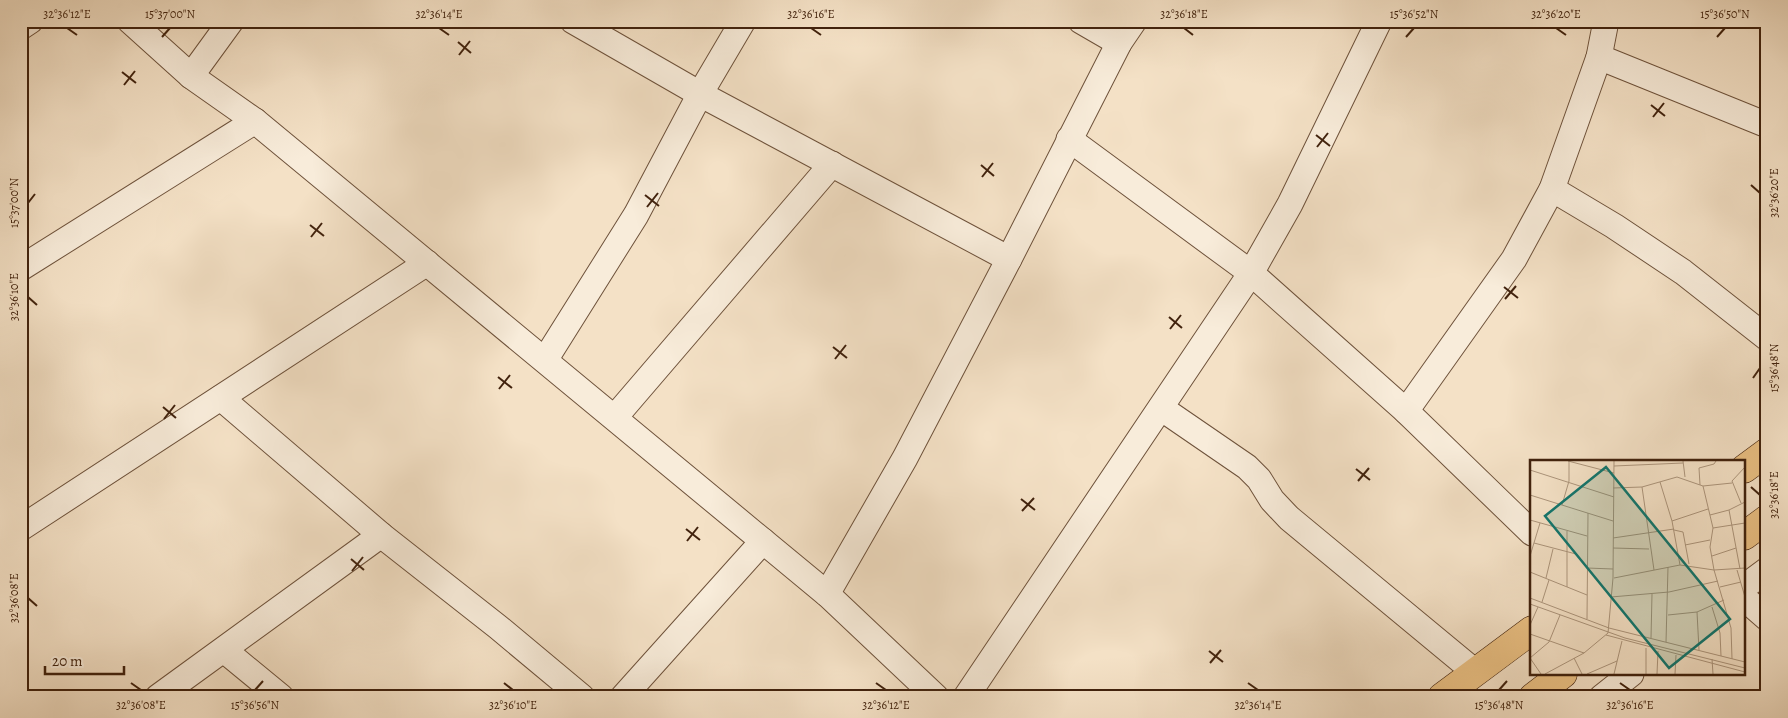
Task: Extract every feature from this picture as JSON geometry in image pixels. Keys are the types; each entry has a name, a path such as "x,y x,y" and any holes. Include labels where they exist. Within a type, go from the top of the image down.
{"main road":[{"path":"1746,468 1767,452"},
{"path":"1746,535 1767,519"},
{"path":"1442,697 1530,631"},
{"path":"1533,697 1560,676"}],"street":[{"path":"21,27 30,21"},
{"path":"130,21 191,76 255,121 827,594 936,697"},
{"path":"191,76 231,21"},
{"path":"573,21 700,94 1010,259"},
{"path":"545,360 636,215 700,94 743,21"},
{"path":"1081,21 1119,43"},
{"path":"827,594 905,458 1010,259 1119,43 1134,21"},
{"path":"966,697 1251,273 1290,204 1379,21"},
{"path":"1406,411 1514,259 1552,189 1599,57 1606,21"},
{"path":"1599,57 1767,125"},
{"path":"21,268 255,121"},
{"path":"1069,139 1251,273 1406,411 1530,530"},
{"path":"615,417 832,164"},
{"path":"1552,189 1614,226 1683,272 1767,338"},
{"path":"21,528 427,264"},
{"path":"221,398 381,534 582,697"},
{"path":"1161,408 1248,467 1259,479 1272,500 1290,518 1475,672"},
{"path":"158,697 381,534"},
{"path":"623,697 763,541"},
{"path":"1746,586 1767,570"},
{"path":"1746,600 1767,618"},
{"path":"224,650 281,697"},
{"path":"1607,695 1630,676"}]}
